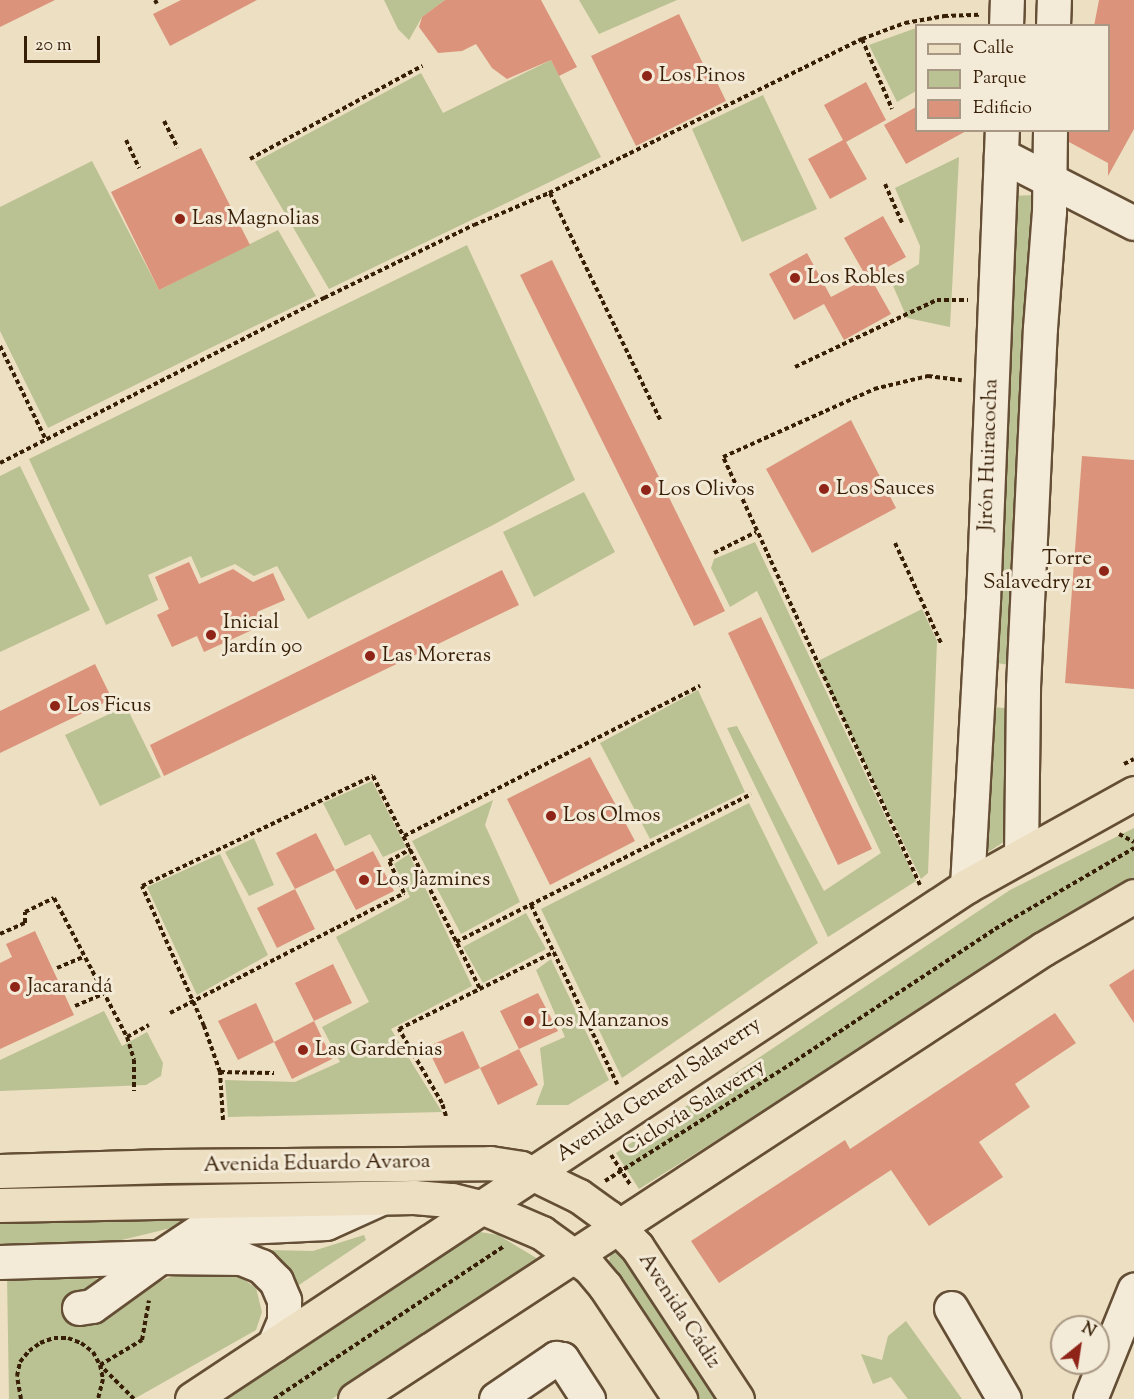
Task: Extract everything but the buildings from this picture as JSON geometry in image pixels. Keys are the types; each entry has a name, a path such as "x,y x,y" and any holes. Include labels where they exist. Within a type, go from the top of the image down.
{"main road":[{"name":"Avenida General Salaverry","path":"192,1399 484,1208 967,886 1134,793"},
{"path":"355,1399 1043,949 1134,896"},
{"name":"Avenida Eduardo Avaroa","path":"0,1171 168,1166 490,1162 510,1165 535,1173 579,1196 617,1226"},
{"path":"167,1202 168,1166"},
{"name":"Avenida Eduardo Avaroa","path":"0,1205 381,1198 452,1200 484,1208 532,1227 574,1254"},
{"name":"Avenida Cádiz","path":"617,1226 644,1257 737,1399"},
{"path":"574,1254 605,1286 680,1399"}],"street":[{"path":"1053,24 1054,0"},
{"name":"Jirón Huiracocha","path":"1021,856 1023,687 1039,338 1049,212 1050,132"},
{"path":"1001,143 1048,181 1131,215"},
{"name":"Jirón Huiracocha","path":"967,886 979,684 1001,143"},
{"path":"979,684 1023,687"},
{"path":"79,1308 92,1306 202,1229 326,1223 381,1198"},
{"path":"0,1262 160,1257 241,1258 261,1266 276,1281 284,1300 284,1321 274,1345"},
{"path":"1090,1399 1134,1290"},
{"path":"951,1308 1004,1399"},
{"path":"504,1397 556,1358 562,1359 588,1399"}],"path":[{"path":"0,463 324,298 474,225 549,193 862,39 905,22 944,16 1007,14"},
{"path":"862,39 892,109"},
{"path":"250,159 422,66"},
{"path":"164,121 178,148"},
{"path":"126,140 139,168"},
{"path":"885,184 902,223"},
{"path":"549,193 661,422"},
{"path":"795,368 937,300 995,302"},
{"path":"0,346 46,440"},
{"path":"920,885 723,457 874,389 928,376 971,381"},
{"path":"714,553 756,532"},
{"path":"895,543 942,645"},
{"path":"404,836 700,686"},
{"path":"223,1120 220,1072 194,1000 142,886 373,776 480,988"},
{"path":"456,942 751,794"},
{"name":"Ciclovía Salaverry","path":"579,1196 622,1172 995,929 1134,848"},
{"path":"170,1013 404,893 389,861 411,849"},
{"path":"0,934 25,923 25,912 54,898 127,1037 134,1060 134,1091"},
{"path":"531,904 618,1085"},
{"path":"446,1116 442,1103 399,1029 554,952"},
{"path":"57,969 84,957"},
{"path":"75,1006 103,994"},
{"path":"127,1037 149,1024"},
{"path":"220,1072 274,1072"},
{"path":"610,1154 635,1193"},
{"path":"274,1399 532,1227"},
{"path":"100,1365 142,1340 150,1298"},
{"path":"21,1399 17,1376 20,1362 40,1342 54,1338 68,1338 81,1343 93,1352 100,1365 103,1378 98,1399"},
{"path":"100,1365 134,1399"}],"green space":[{"path":"384,0 445,0 422,17 409,40 398,29"},
{"path":"579,0 677,0 599,34"},
{"path":"915,28 915,92 897,102 869,45"},
{"path":"551,60 601,157 329,289 255,162 421,73 443,113"},
{"path":"763,95 817,209 742,242 692,129"},
{"path":"959,157 950,327 907,318 891,281 919,264 920,246 895,188"},
{"path":"92,161 159,290 278,230 316,296 48,428 0,331 0,207"},
{"path":"1036,195 1014,666 992,662 1012,196"},
{"path":"467,245 575,480 493,525 308,619 277,566 254,576 235,564 201,578 191,556 148,575 158,600 106,625 29,459"},
{"path":"20,466 90,610 0,652 0,476"},
{"path":"584,492 615,552 534,597 503,532"},
{"path":"755,542 916,881 828,937 727,728 737,726 824,891 881,853 757,591 730,607 711,568 714,559"},
{"path":"922,609 937,641 928,873 921,879 816,662"},
{"path":"698,690 745,792 650,839 600,743"},
{"path":"126,706 161,777 100,806 65,735"},
{"path":"993,707 1015,709 1007,840 985,854"},
{"path":"372,781 406,847 383,857 370,834 345,846 323,803"},
{"path":"493,800 485,825 520,902 461,934 412,841"},
{"path":"749,803 818,943 622,1078 541,909"},
{"path":"1134,828 1134,883 1040,937 639,1189 616,1153 1010,890"},
{"path":"254,838 274,885 249,896 225,852"},
{"path":"220,854 268,955 197,995 147,887"},
{"path":"409,854 472,986 391,1029 442,1112 228,1117 225,1080 295,1082 340,1062 322,1027 369,1002 336,937 410,897 394,864"},
{"path":"526,913 546,949 483,983 463,947"},
{"path":"551,959 609,1080 568,1105 536,1105 544,1084 540,1048 565,1037 536,970"},
{"path":"104,1011 122,1046 147,1032 163,1063 161,1076 146,1085 0,1091 0,1060"},
{"path":"291,1213 200,1221 101,1245 0,1246 0,1221"},
{"path":"474,1231 498,1235 538,1259 332,1399 226,1399"},
{"path":"364,1235 366,1240 296,1287 283,1264 267,1250 313,1251"},
{"path":"619,1245 722,1399 700,1399 609,1262 611,1250"},
{"path":"7,1274 158,1282 173,1276 239,1276 256,1288 262,1312 256,1330 134,1399 9,1399"},
{"path":"906,1321 962,1399 908,1399 891,1377 873,1384 861,1354 882,1360 888,1336"}],"place":[{"name":"Los Pinos","path":"647,76"},
{"name":"Las Magnolias","path":"180,219"},
{"name":"Los Robles","path":"795,278"},
{"name":"Los Sauces","path":"824,489"},
{"name":"Los Olivos","path":"646,490"},
{"name":"Torre Salavedry 21","path":"1104,571"},
{"name":"Inicial Jardín 90","path":"211,635"},
{"name":"Las Moreras","path":"370,656"},
{"name":"Los Ficus","path":"55,706"},
{"name":"Los Olmos","path":"551,816"},
{"name":"Los Jazmines","path":"364,880"},
{"name":"Jacarandá","path":"15,987"},
{"name":"Los Manzanos","path":"529,1021"},
{"name":"Las Gardenias","path":"303,1050"}]}
